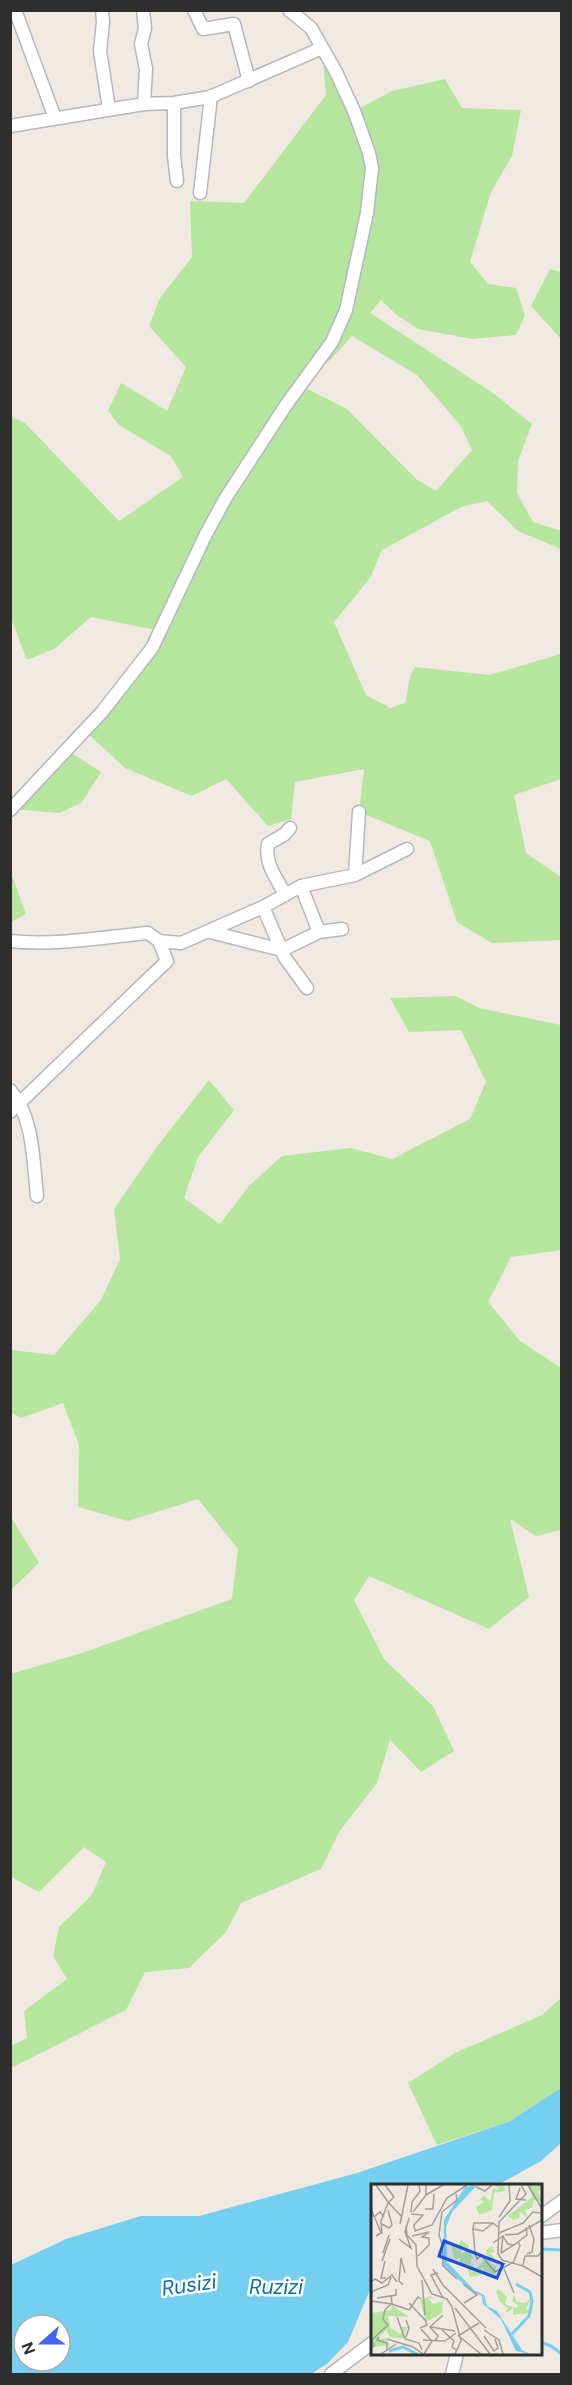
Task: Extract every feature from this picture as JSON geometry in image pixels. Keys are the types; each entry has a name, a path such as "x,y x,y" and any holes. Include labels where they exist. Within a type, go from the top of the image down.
{"street":[{"path":"15,10 55,118"},
{"path":"102,10 104,22 100,51 109,109"},
{"path":"143,10 145,28 141,44 146,69 144,104"},
{"path":"194,10 203,29 234,24 249,81"},
{"path":"10,810 108,705 152,648 225,499 286,405 332,342 342,319 367,213 372,168 354,111 336,72 311,28 290,10"},
{"path":"10,126 109,109 174,103 211,96 322,48"},
{"path":"200,193 211,96"},
{"path":"174,103 174,156 177,181"},
{"path":"355,875 359,812"},
{"path":"285,895 268,863 266,852 268,844 285,834 290,828"},
{"path":"10,941 29,943 148,933 159,941 181,944 263,907 301,886 355,875 407,849"},
{"path":"301,886 319,932"},
{"path":"263,907 290,967 307,988"},
{"path":"210,932 282,950 319,932 342,929"},
{"path":"10,1112 166,961 159,941"},
{"path":"10,1090 21,1102 31,1144 37,1196"},
{"path":"542,2215 561,2201"},
{"path":"542,2233 561,2230"},
{"path":"331,2374 371,2344"},
{"path":"452,2374 457,2355"}],"green space":[{"path":"322,48 354,111 392,91 445,79 462,108 521,110 512,156 491,192 470,262 488,284 516,288 525,315 516,335 472,339 418,329 398,316 381,300 370,313 493,393 532,424 518,461 517,493 533,522 561,531 561,549 518,531 487,501 461,507 382,550 370,578 334,622 366,695 390,708 405,703 409,680 415,667 489,675 561,654 561,779 514,795 526,853 561,877 561,940 492,943 457,922 430,841 359,812 364,769 295,782 291,819 268,826 226,779 192,796 125,768 84,730 160,631 91,617 54,649 27,660 11,618 11,417 25,423 119,521 183,477 171,456 119,425 108,411 121,383 167,411 186,367 149,326 160,298 192,257 190,201 244,203 326,95","holes":["352,336 417,375 461,426 472,450 436,491 416,479 347,409 300,385 332,358"]},
{"path":"550,269 561,272 561,339 531,306"},
{"path":"67,750 101,772 82,802 60,813 11,809"},
{"path":"11,878 13,878 26,914 11,922"},
{"path":"456,996 479,1008 561,1025 561,1250 511,1257 488,1302 520,1341 561,1368 561,1530 536,1536 510,1519 529,1597 489,1629 369,1576 354,1600 384,1659 433,1706 454,1751 421,1772 390,1740 377,1783 339,1832 321,1869 241,1903 226,1932 189,1968 145,1972 126,2010 11,2068 11,2046 27,2038 24,2011 67,1979 53,1956 59,1927 92,1895 106,1862 84,1847 39,1892 11,1877 11,1674 85,1652 232,1599 238,1549 198,1499 128,1521 78,1507 79,1445 63,1403 21,1418 11,1412 11,1350 54,1355 101,1300 120,1259 114,1209 159,1144 209,1080 234,1110 198,1157 184,1198 220,1224 249,1186 282,1156 351,1148 392,1159 470,1119 486,1082 461,1030 409,1032 390,998"},
{"path":"11,1517 39,1563 10,1590"},
{"path":"561,1998 561,2088 508,2122 437,2145 408,2083 455,2053 542,2015"}],"water":[{"name":"Ruzizi","path":"561,2088 561,2143 541,2161 500,2184 371,2184 371,2287 348,2342 327,2364 311,2374 11,2374 11,2265 66,2239 141,2216 199,2216 357,2173 508,2122"}],"waterway":[{"path":"542,2249 562,2250"},
{"path":"542,2343 562,2354"}],"water label":[{"name":"Rusizi","path":"189,2285"}]}
